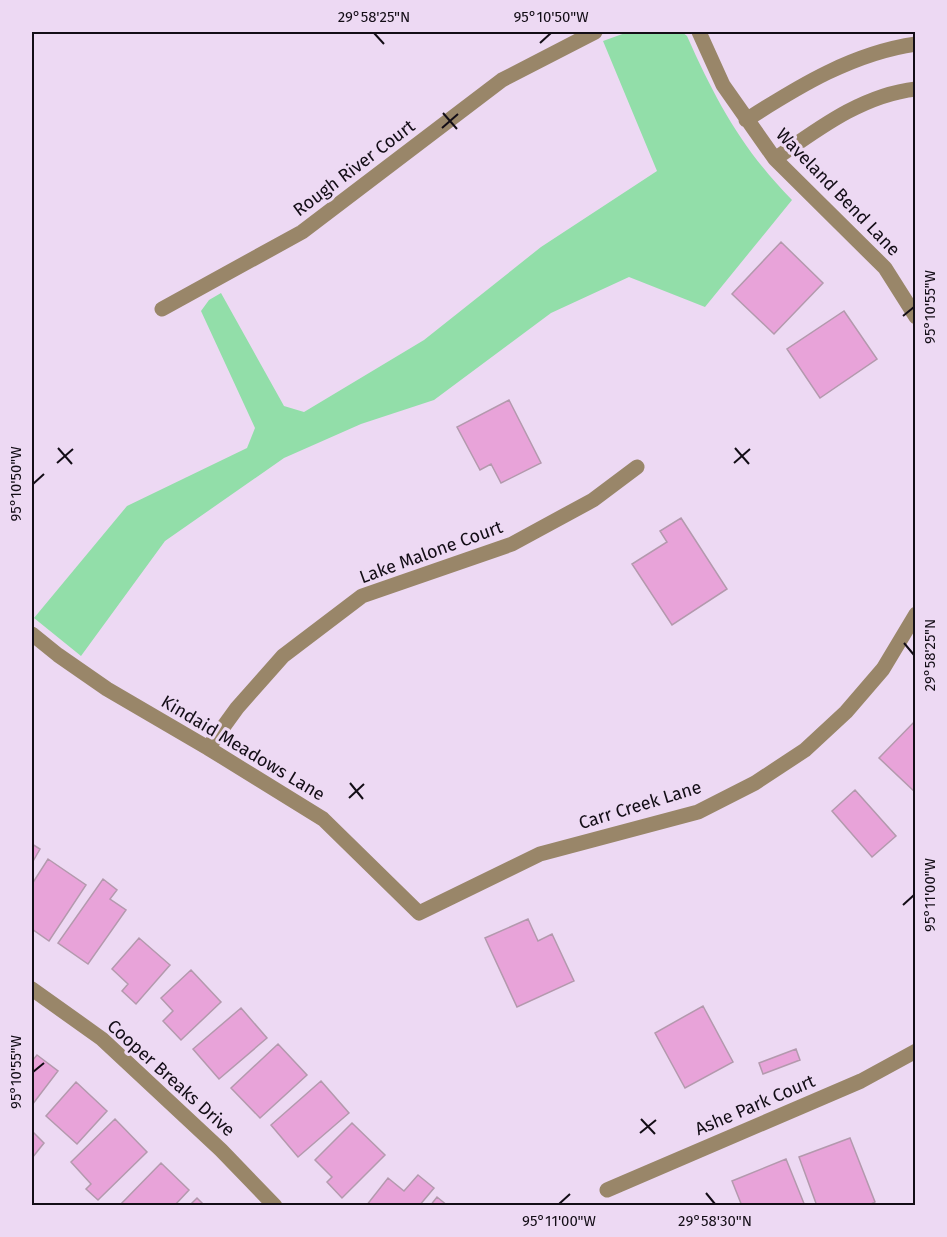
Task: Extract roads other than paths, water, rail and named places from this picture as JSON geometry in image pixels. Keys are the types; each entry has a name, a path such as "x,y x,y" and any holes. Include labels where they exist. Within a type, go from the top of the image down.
{"street":[{"name":"Rough River Court","path":"162,309 302,232 502,80 595,32"},
{"name":"Waveland Bend Lane","path":"699,32 723,85 775,159 885,268 915,316"},
{"path":"746,120 831,70 870,55 915,44"},
{"path":"775,159 820,127 862,103 901,90 915,89"},
{"name":"Lake Malone Court","path":"208,748 237,708 284,656 362,596 512,544 593,500 637,467"},
{"name":"Carr Creek Lane","path":"419,914 540,854 698,812 755,783 805,750 846,712 883,669 915,614"},
{"name":"Kindaid Meadows Lane","path":"32,633 58,655 107,689 323,819 419,914"},
{"name":"Cooper Breaks Drive","path":"32,989 102,1039 221,1150 275,1206"},
{"name":"Ashe Park Court","path":"607,1190 861,1081 915,1051"}]}
